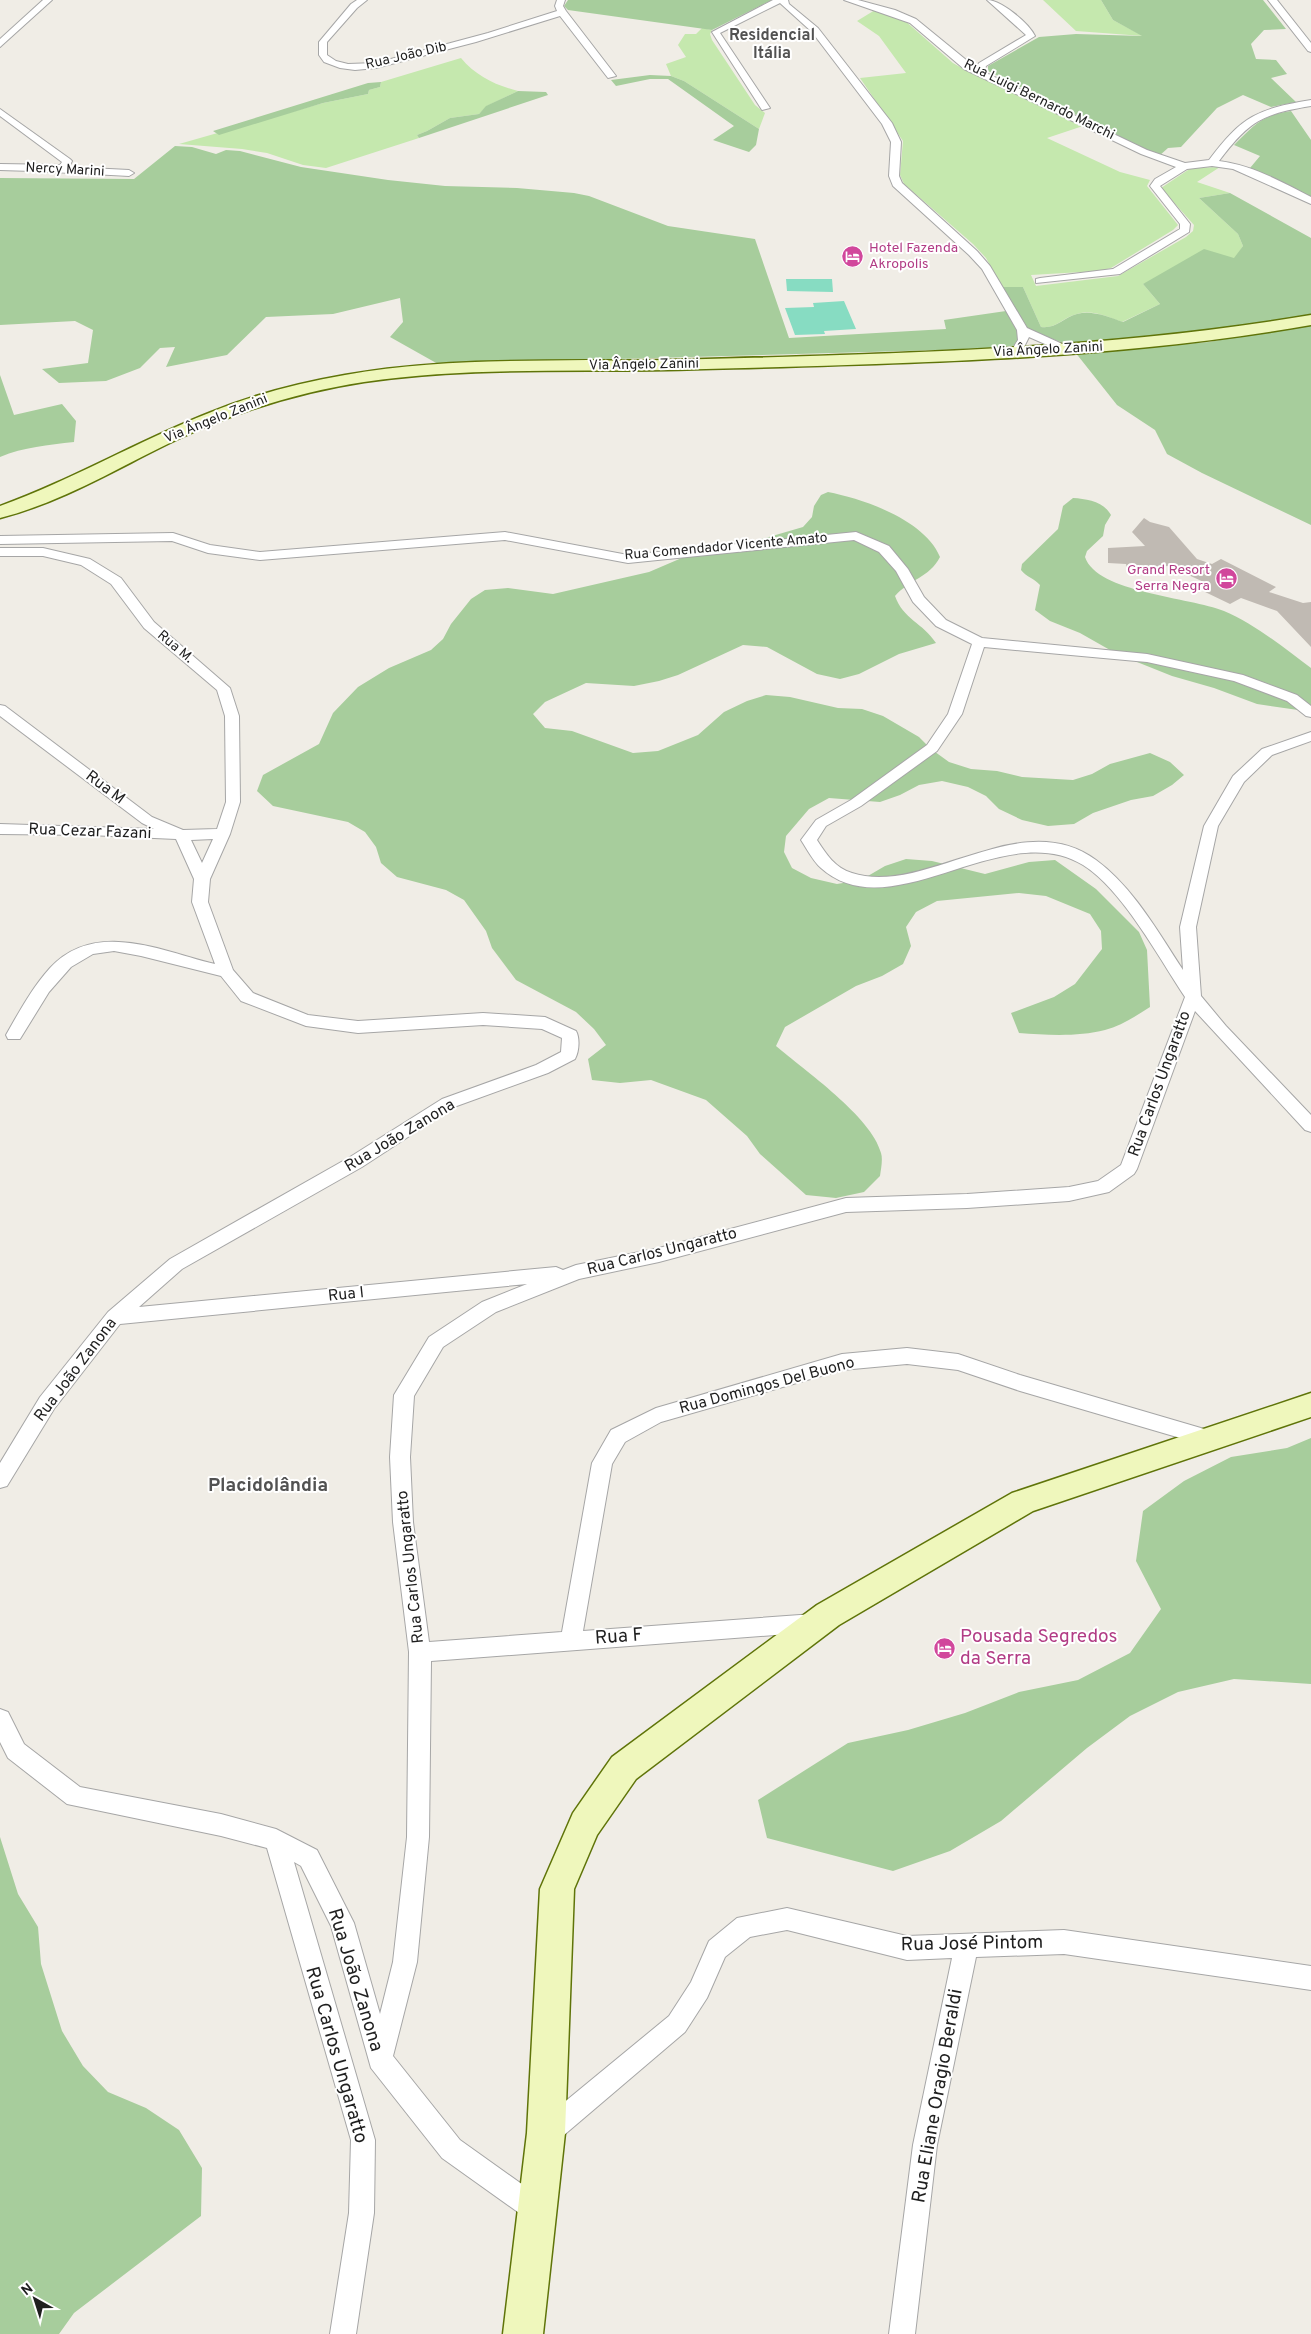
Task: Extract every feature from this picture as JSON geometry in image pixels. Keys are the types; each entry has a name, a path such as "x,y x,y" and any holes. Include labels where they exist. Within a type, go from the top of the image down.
{"street":[{"name":"Rua João Dib","path":"364,0 354,6 323,42 320,49 322,56 328,61 351,68 370,66 490,36 562,12"},
{"path":"562,0 560,6 562,12 610,76"},
{"path":"765,108 716,36 716,32 780,0"},
{"path":"784,0 785,5 815,30 887,123 896,142 894,176 896,184 986,268 1023,330 1024,340 1016,353"},
{"name":"Rua Luigi Bernardo Marchi","path":"848,0 903,16 912,21 950,54 978,73 1144,152 1184,166"},
{"path":"978,73 982,65 1031,36 1028,30 992,0"},
{"path":"1272,0 1308,40 1311,49"},
{"path":"0,32 40,2"},
{"path":"0,44 40,2"},
{"path":"752,13 771,10 792,10"},
{"path":"950,54 974,58 993,58"},
{"path":"1212,163 1248,122 1271,110 1311,103"},
{"path":"1,117 52,163 49,168"},
{"path":"1,117 67,161 62,168"},
{"path":"1040,281 1116,272 1185,230 1186,224 1157,191 1155,186 1159,181 1184,166 1212,163 1228,164 1244,169 1311,201"},
{"name":"Nercy Marini","path":"0,167 62,168 72,171 129,173"},
{"name":"Via Ângelo Zanini","path":"0,512 49,494 199,423 231,410 300,389 363,377 432,370 728,363 1016,353 1210,337 1311,320"},
{"path":"1023,330 1065,349"},
{"name":"Rua Comendador Vicente Amato","path":"0,540 173,537 208,549 260,556 505,536 628,559 856,536 884,549 902,569 918,599 941,623 979,642 1156,660 1238,678 1292,698 1311,713"},
{"name":"Rua M.","path":"0,552 43,552 85,562 108,576 116,581 149,625 223,688 232,716 233,802 223,834"},
{"path":"979,642 955,714 932,748 856,803 821,823 809,840 828,866 852,879 874,883 905,878 1018,848 1054,848 1083,856 1126,898 1207,1015 1311,1126"},
{"name":"Rua M","path":"0,709 148,820 181,835 223,834"},
{"name":"Rua Carlos Ungaratto","path":"380,2059 405,1962 418,1837 420,1652 403,1522 400,1458 404,1395 436,1342 489,1307 576,1272 658,1255 846,1205 967,1201 1069,1194 1103,1187 1128,1169 1193,996 1188,926 1211,826 1238,779 1267,752 1311,736"},
{"name":"Rua Cezar Fazani","path":"0,829 89,830 181,835"},
{"name":"Rua João Zanona","path":"0,1480 47,1403 116,1317 176,1264 356,1162 448,1104 542,1069 569,1054 570,1035 545,1023 483,1019 358,1027 306,1020 247,997 226,972 200,902 202,879 223,834"},
{"path":"181,835 202,879"},
{"path":"14,1035 49,981 64,963 75,955 96,946 118,945 134,948 226,972"},
{"name":"Rua I","path":"116,1317 576,1272"},
{"name":"Rua Domingos Del Buono","path":"571,1641 602,1463 618,1436 656,1416 842,1362 907,1356 958,1362 1020,1383 1211,1439"},
{"path":"523,2334 546,2133 558,1889 585,1824 624,1768 817,1622 1023,1502 1311,1405"},
{"name":"Rua F","path":"420,1652 817,1622"},
{"name":"Rua João Zanona","path":"0,1720 16,1751 75,1797 221,1825 276,1840 309,1858 342,1923 380,2059 452,2149 538,2211"},
{"name":"Rua Carlos Ungaratto","path":"276,1840 362,2140 365,2172 355,2257 343,2334"},
{"name":"Rua José Pintom","path":"546,2133 677,2024 699,1990 717,1949 745,1926 787,1919 907,1948 1064,1942 1311,1978"},
{"name":"Rua Eliane Oragio Beraldi","path":"902,2334 925,2145 966,1947"}],"green space":[{"path":"568,0 772,0 712,30 568,10 564,6"},
{"path":"1043,0 1101,0 1113,20 1143,36 1076,31"},
{"path":"1101,0 1263,0 1286,29 1264,30 1251,44 1256,59 1276,60 1287,74 1271,78 1296,102 1271,107 1243,95 1217,108 1181,147 1168,148 1159,156 988,71 988,66 1039,37 1076,34 1142,36 1113,20"},
{"path":"875,10 903,19 953,63 967,71 1083,126 1047,138 1120,172 1150,180 1147,186 1178,225 1173,230 1111,268 1099,271 1031,275 1036,286 1118,276 1186,237 1193,231 1194,225 1161,188 1191,168 1220,167 1197,182 1230,193 1199,198 1238,234 1243,246 1235,259 1143,284 1160,304 1122,322 1089,312 1072,316 1055,325 1041,327 1023,287 1002,287 986,258 973,244 904,184 900,175 903,141 860,78 906,73 879,36 857,21"},
{"path":"702,28 712,30 710,34 712,40 755,105 765,113 759,129 684,81 671,76 666,64 686,57 678,45 685,34 696,34"},
{"path":"461,58 486,79 518,91 487,106 479,114 450,118 417,135 419,138 326,168 303,165 267,153 179,144 323,103 368,94 369,90 380,87 381,82"},
{"path":"650,75 671,76 684,81 759,129 756,145 749,152 713,140 734,126 668,79 650,79 616,86 611,80"},
{"path":"381,82 380,87 369,90 368,94 323,103 219,135 213,131 368,83"},
{"path":"518,91 546,92 548,95 419,138 417,135 450,118 479,114 486,106"},
{"path":"1291,111 1311,140 1311,197 1250,168 1260,156 1234,145 1265,118"},
{"path":"175,146 192,147 216,154 226,150 240,151 301,167 388,180 445,186 517,188 574,193 589,196 668,226 755,239 789,338 946,329 944,320 1006,311 1017,331 1019,341 1011,348 438,364 390,337 403,322 400,298 333,314 266,317 227,355 166,367 175,347 160,348 140,368 106,381 59,383 42,369 88,363 93,330 75,321 0,325 0,178 134,179"},
{"path":"1230,193 1311,238 1311,314 1215,332 1063,343 1027,329 1002,287 1023,287 1041,327 1055,325 1072,316 1083,313 1100,315 1123,322 1160,304 1143,284 1204,249 1234,258 1243,246 1238,234 1199,198"},
{"path":"786,279 832,279 833,292 787,291"},
{"path":"844,301 856,329 824,331 825,334 795,335 785,308 814,307 813,303"},
{"path":"1311,323 1311,525 1202,473 1167,454 1155,430 1117,405 1075,352 1209,342"},
{"path":"0,375 14,415 62,404 76,421 74,442 45,445 0,457"},
{"path":"828,492 859,500 892,513 921,532 932,544 940,557 936,564 895,596 908,616 925,630 936,643 899,654 859,674 840,679 817,674 767,647 743,645 678,675 659,681 634,686 586,683 545,702 533,714 545,728 572,731 633,753 658,751 698,735 724,712 747,701 766,695 790,697 838,708 862,709 883,716 919,737 931,749 949,762 971,769 997,771 1022,777 1073,780 1092,774 1110,764 1150,753 1170,762 1184,775 1172,785 1153,796 1131,800 1093,813 1074,824 1048,826 1022,820 999,809 986,796 968,787 942,781 919,785 900,795 880,802 829,798 809,809 786,836 784,852 792,868 811,878 837,884 861,880 885,866 906,859 932,861 985,874 1029,862 1055,860 1096,889 1139,932 1147,950 1150,1007 1117,1026 1095,1032 1062,1035 1019,1033 1011,1013 1054,997 1075,984 1102,949 1101,931 1090,914 1046,896 1019,893 937,901 916,912 906,927 911,946 903,964 882,976 856,986 785,1027 776,1046 836,1095 865,1124 875,1139 881,1153 880,1176 864,1192 836,1198 806,1195 760,1154 747,1136 706,1100 651,1080 620,1083 592,1080 588,1059 606,1045 594,1029 576,1012 516,980 492,948 486,931 464,900 446,890 397,877 381,863 376,847 365,832 348,822 273,806 257,791 263,775 319,744 333,713 358,687 389,668 431,650 443,639 451,624 471,599 485,590 508,588 553,594 649,572 705,548 748,543 803,527 812,517 814,506 821,495"},
{"path":"1073,498 1089,500 1099,504 1108,510 1111,515 1105,525 1103,536 1087,551 1085,557 1093,569 1107,579 1125,586 1224,611 1258,629 1311,668 1311,716 1298,710 1257,704 1214,688 1172,676 1117,654 1080,633 1050,621 1035,610 1040,585 1021,570 1022,564 1058,529 1063,506"},
{"path":"1311,1438 1311,1684 1234,1679 1178,1692 1130,1716 1087,1748 1001,1821 950,1851 893,1871 767,1838 758,1800 848,1743 908,1730 965,1713 1019,1692 1078,1680 1130,1653 1161,1609 1136,1561 1143,1511 1184,1481 1231,1457 1287,1448"},
{"path":"0,1837 18,1894 38,1927 41,1964 62,2031 83,2066 108,2092 146,2108 179,2130 202,2168 201,2216 74,2313 59,2334 0,2334"}],"building":[{"name":"Grand Resort Serra Negra","path":"1144,518 1150,522 1169,527 1197,559 1212,564 1221,559 1276,587 1269,592 1303,603 1311,602 1311,647 1277,611 1241,598 1230,604 1203,591 1208,584 1169,566 1127,568 1126,564 1108,563 1108,548 1145,546 1132,532"}],"place":[{"name":"Hotel Fazenda Akropolis","path":"853,256"},
{"name":"Grand Resort Serra Negra","path":"1226,578"},
{"name":"Pousada Segredos da Serra","path":"944,1648"}],"district":[{"name":"Residencial Itália","path":"772,45"},
{"name":"Placidolândia","path":"268,1486"}]}
